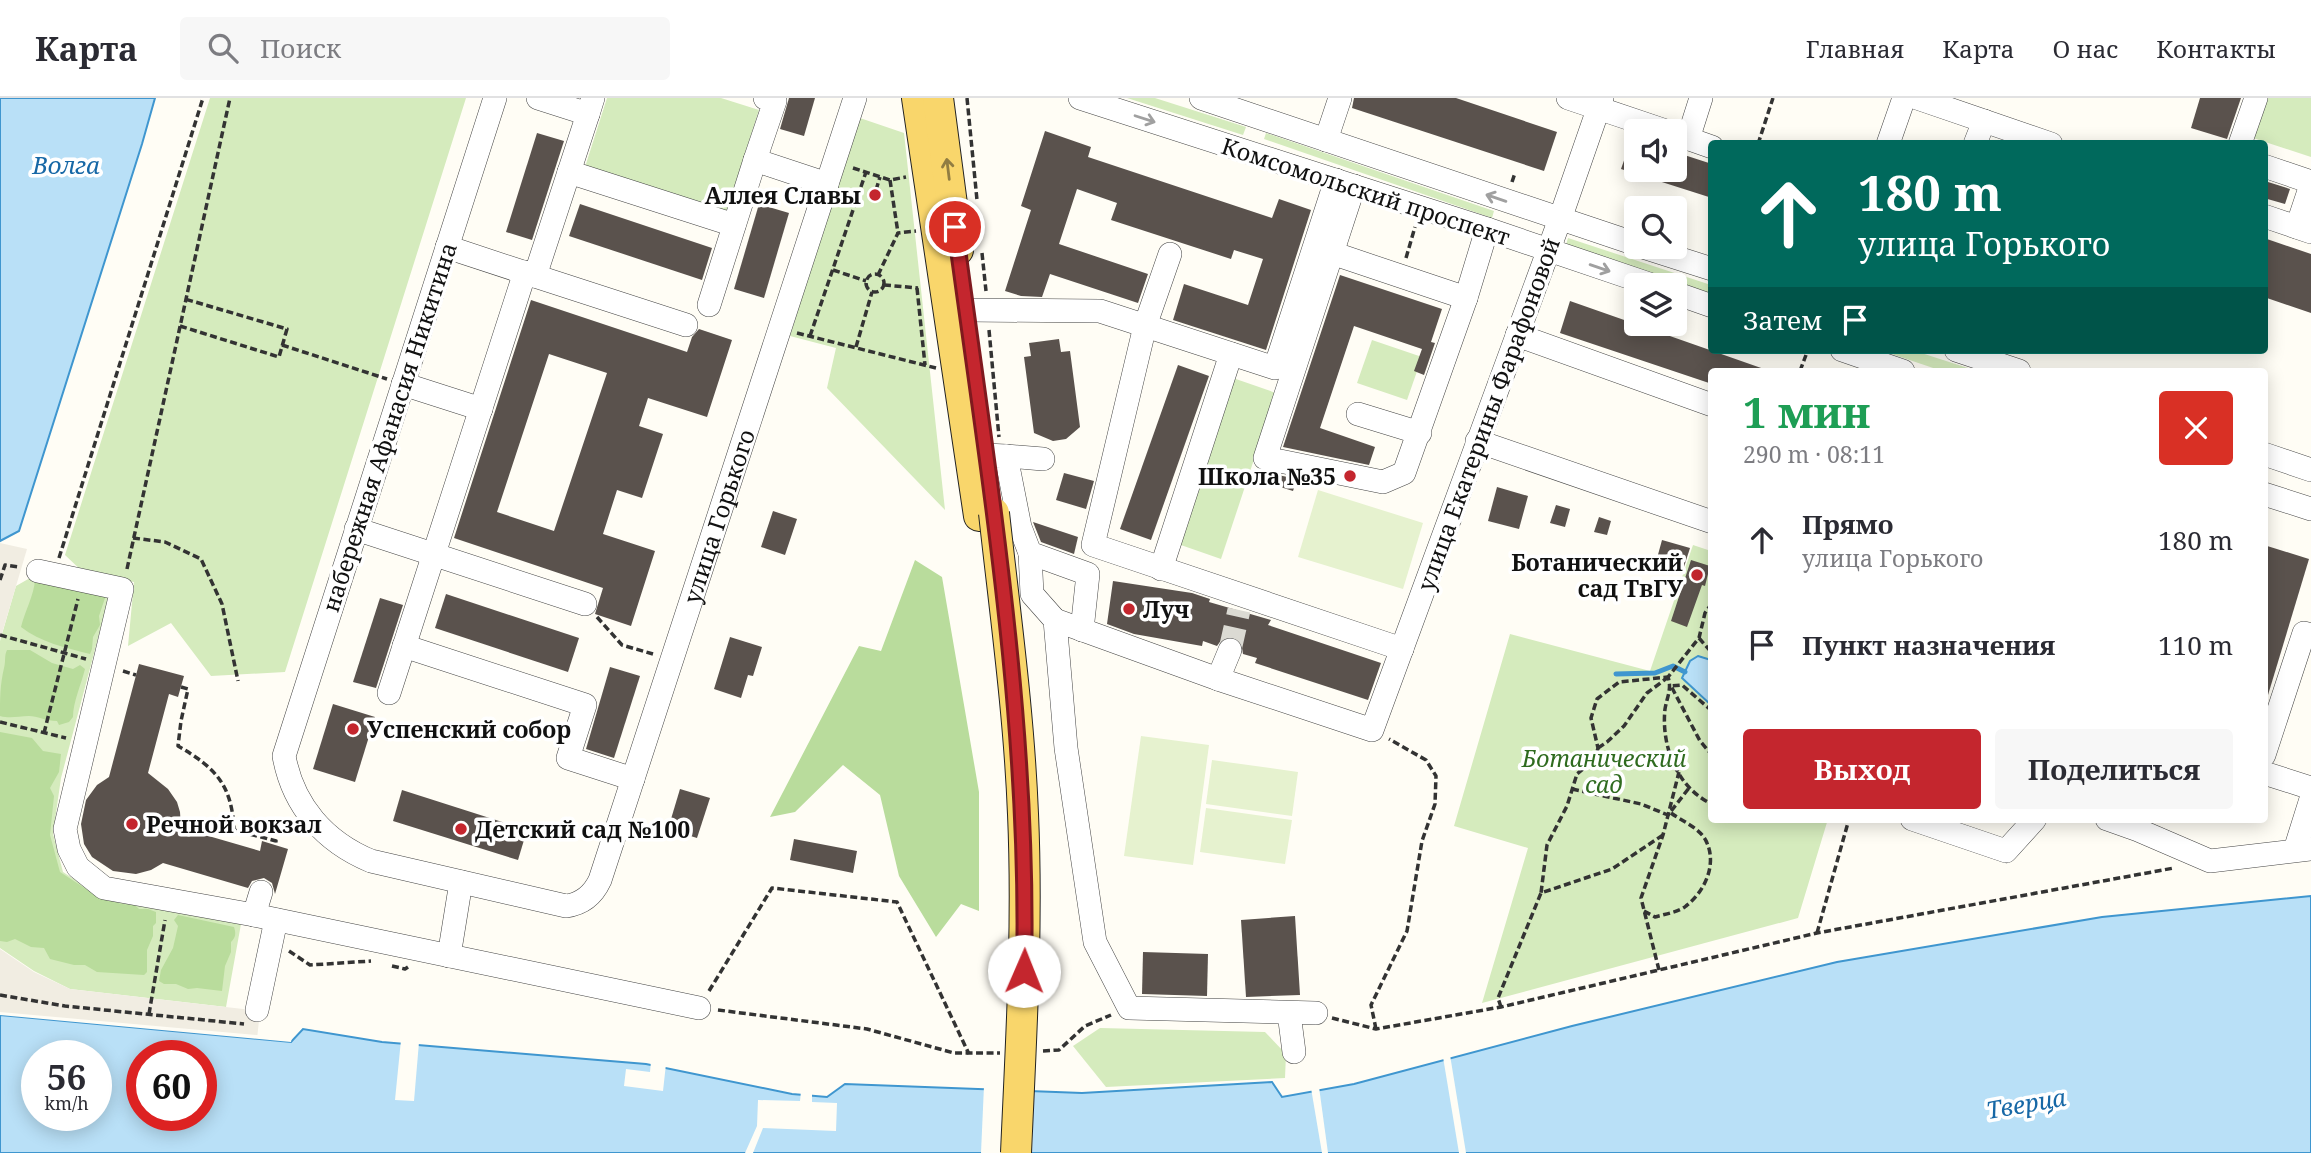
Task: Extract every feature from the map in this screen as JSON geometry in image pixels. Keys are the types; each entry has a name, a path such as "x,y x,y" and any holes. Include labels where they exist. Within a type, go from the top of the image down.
{"main road":[{"path":"917,98 930,196 986,514 1017,723 1024,836 1024,960 1016,1153"},
{"path":"938,98 966,310 996,456 986,514 1009,837 1009,974 1002,1153"}],"street":[{"name":"набережная Афанасия Никитина","path":"461,882 371,860 342,846 317,825 303,807 293,788 284,756 495,98"},
{"path":"389,693 481,410 569,172 590,106 538,98"},
{"path":"709,305 775,101 765,98"},
{"name":"улица Горького","path":"461,882 555,905 570,906 580,902 595,889 855,98"},
{"name":"Комсомольский проспект","path":"1080,98 1488,229 1624,276"},
{"name":"Комсомольский проспект","path":"1201,98 1624,240"},
{"path":"1326,141 1340,98"},
{"path":"1568,98 1601,103 1638,119"},
{"path":"1687,125 1701,98"},
{"path":"1889,140 1903,98"},
{"path":"1917,98 2039,140"},
{"path":"2241,140 2256,98"},
{"name":"улица Екатерины Фарафоновой","path":"1372,730 1601,103"},
{"path":"1248,152 1259,118"},
{"path":"1977,140 1984,121"},
{"path":"1687,139 1708,146"},
{"path":"755,160 827,184"},
{"path":"2268,167 2311,183 2304,230 2268,217"},
{"path":"569,172 734,225"},
{"path":"966,310 1100,311 1275,369 1345,183"},
{"path":"1345,183 1332,253 1265,458 1383,482 1404,473 1420,433 1488,229"},
{"path":"447,247 686,325"},
{"path":"1332,253 1466,298"},
{"path":"1082,630 1093,545 1145,326 1170,254"},
{"path":"1681,259 1708,268"},
{"path":"1687,297 1708,305"},
{"path":"1517,335 1708,404"},
{"path":"1161,569 1231,354"},
{"path":"1854,354 1894,368"},
{"path":"1969,354 2011,368"},
{"path":"403,384 481,410"},
{"path":"1358,414 1420,433"},
{"path":"1477,441 1708,521"},
{"path":"1043,459 996,456 1030,553 1032,594 1055,621 1372,730"},
{"path":"2268,457 2307,486"},
{"path":"2268,493 2307,486"},
{"path":"356,529 585,604"},
{"path":"1093,545 1161,569 1240,603 1402,649"},
{"path":"1030,553 1088,574"},
{"path":"38,571 122,589 65,829 69,849 78,867 104,888 265,918 699,1008"},
{"path":"1055,621 1066,748 1095,942 1129,1008 1317,1013"},
{"path":"2268,743 2304,633 2311,635"},
{"path":"404,646 585,705 568,758 633,779"},
{"path":"1218,679 1230,649"},
{"path":"2268,774 2311,788"},
{"path":"2140,824 2210,861 2303,850 2311,799"},
{"path":"1924,823 2006,851 2031,823"},
{"path":"438,954 461,882"},
{"path":"257,1010 265,918 261,892"},
{"path":"1289,1013 1294,1052"}],"path":[{"path":"44,733 83,580 59,558 203,98"},
{"path":"122,589 230,98"},
{"path":"1759,140 1773,98"},
{"path":"834,162 890,180 912,177"},
{"path":"810,336 866,172"},
{"path":"876,190 880,177"},
{"path":"878,275 898,233 890,180"},
{"path":"898,233 919,231"},
{"path":"833,270 866,281"},
{"path":"870,275 878,275 884,280 884,285 878,292 872,292 867,288 866,281 870,275"},
{"path":"884,285 927,289"},
{"path":"917,288 925,365"},
{"path":"856,348 872,292"},
{"path":"180,327 279,357 287,329 185,299"},
{"path":"780,328 937,369"},
{"path":"282,345 403,384"},
{"path":"1801,368 1806,355"},
{"path":"133,538 165,542 201,559 222,604 238,681"},
{"path":"0,580 5,565 38,571"},
{"path":"585,604 622,645 671,660"},
{"path":"1598,748 1624,726 1647,693 1668,677 1679,664 1699,638 1704,613 1708,608"},
{"path":"0,635 104,665"},
{"path":"1699,638 1708,648"},
{"path":"1668,677 1700,741 1708,750"},
{"path":"1501,1007 1498,998 1541,893 1547,845 1567,806 1577,774 1595,759 1598,748 1591,718 1597,699 1619,682 1668,677"},
{"path":"1671,686 1682,685 1708,707"},
{"path":"1671,686 1664,733 1669,755 1689,788 1708,801"},
{"path":"181,687 188,689 178,746 203,760 216,775 229,797 234,830 276,841 275,845"},
{"path":"0,722 85,743"},
{"path":"1372,730 1426,760 1436,776 1436,804 1422,841 1407,931 1371,1004 1376,1029"},
{"path":"1659,970 1641,898 1670,814 1679,774"},
{"path":"1670,814 1689,788"},
{"path":"1572,789 1641,804 1670,814 1696,829 1707,842 1711,862 1708,877 1685,908 1656,917 1644,911"},
{"path":"1817,933 1848,823"},
{"path":"1541,893 1612,869 1663,835"},
{"path":"1317,1013 1376,1029 1501,1007 1817,933 2210,861"},
{"path":"969,1054 897,901 772,888 699,1008 867,1029 954,1054 969,1054 1007,1052"},
{"path":"149,1014 168,900"},
{"path":"281,946 310,965 370,961 405,969 438,954"},
{"path":"0,995 65,1006 251,1025 257,1010"},
{"path":"1033,1051 1059,1050 1085,1026 1129,1008"}],"green space":[{"path":"210,98 466,98 285,672 211,676 171,623 128,646 134,582 85,574 65,555"},
{"path":"607,98 721,98 759,110 726,213 585,167"},
{"path":"1127,98 1155,98 1246,127 1243,135"},
{"path":"2266,98 2311,98 2311,157 2268,143 2268,140 2253,138"},
{"path":"857,117 904,133 945,510 827,388 836,348 790,336"},
{"path":"1266,133 1494,211 1492,218 1264,139"},
{"path":"1568,238 1624,256 1624,259 1632,259 1674,273 1649,273 1566,245"},
{"path":"1687,277 1708,284 1708,293 1687,286"},
{"path":"1372,340 1422,357 1407,400 1357,383"},
{"path":"1892,354 1924,354 1968,368 1933,368"},
{"path":"1233,378 1276,393 1221,559 1178,544"},
{"path":"1318,490 1423,523 1403,589 1298,557"},
{"name":"Ботанический сад","path":"1693,545 1708,550 1708,823 1827,823 1798,918 1482,1003 1528,848 1454,826 1510,634 1650,671"},
{"path":"915,560 942,577 979,792 979,911 961,904 936,937 899,876 880,795 843,765 795,812 770,817 859,646 881,651"},
{"path":"37,574 111,589 61,778 53,834 63,872 97,894 241,924 226,1007 70,989 34,971 0,948 0,641 16,586"},
{"path":"35,580 106,595 90,654 45,641 21,627"},
{"path":"7,650 30,650 52,663 73,669 80,665 85,669 73,717 69,722 59,725 57,721 32,716 0,716 1,686"},
{"path":"0,732 32,738 43,751 61,754 59,772 50,788 54,796 50,835 60,872 97,896 156,912 153,936 147,950 147,972 144,975 97,972 85,965 50,959 44,948 31,947 15,939 0,941"},
{"path":"1141,736 1209,745 1193,865 1124,856"},
{"path":"1212,760 1298,772 1292,816 1206,804"},
{"path":"1206,808 1292,820 1285,864 1200,852"},
{"path":"178,915 234,927 235,935 225,966 222,991 188,989 159,981 161,970 173,948 178,926 174,920"},
{"path":"1100,1028 1265,1032 1286,1054 1285,1078 1106,1087 1073,1046"}],"shaded area":[{"path":"0,543 27,549 0,640"},
{"path":"0,949 34,972 70,989 260,1011 257,1039 0,1015"}],"water":[{"name":"Волга","path":"0,98 155,98 19,531 0,541"},
{"path":"1698,656 1708,659 1708,702 1682,678 1690,661"},
{"name":"Тверца","path":"2311,896 2311,1153 0,1153 0,1015 291,1042 303,1029 382,1042 646,1064 792,1094 827,1097 845,1084 1082,1093 1272,1082 1282,1097 1354,1084 1572,1026 1837,962 2102,917"}],"pier":[{"path":"0,1012 290,1038 292,1036 291,1042 0,1015"},
{"path":"401,1040 419,1042 414,1101 395,1100"},
{"path":"1450,1055 1466,1153 1459,1153 1443,1057"},
{"path":"651,1061 666,1064 663,1091 624,1086 626,1069 650,1072"},
{"path":"984,1086 1034,1088 1032,1153 981,1153"},
{"path":"1319,1087 1328,1153 1322,1153 1311,1088"},
{"path":"801,1091 812,1092 812,1102 837,1103 836,1131 763,1128 753,1153 745,1153 757,1126 758,1100 800,1101"}],"building":[{"path":"789,98 815,98 804,136 780,129"},
{"path":"1354,98 1456,98 1557,132 1544,171 1352,108"},
{"path":"2200,98 2241,98 2227,139 2191,128"},
{"path":"1045,131 1091,147 1088,157 1272,218 1279,199 1311,210 1266,350 1173,320 1184,284 1248,305 1263,259 1234,250 1231,259 1111,220 1117,203 1077,189 1059,244 1148,274 1138,303 1050,274 1042,297 1021,296 1005,291 1031,210 1021,206"},
{"path":"537,133 564,141 532,240 506,232"},
{"path":"1687,156 1708,163 1708,197 1662,182 1687,182"},
{"path":"2268,182 2290,189 2285,204 2268,199"},
{"path":"580,204 712,248 702,280 569,236"},
{"path":"759,204 789,213 764,298 734,289"},
{"path":"2268,239 2311,254 2311,313 2268,298"},
{"path":"1340,275 1442,309 1431,342 1435,343 1424,375 1414,371 1422,349 1354,326 1320,428 1375,447 1369,465 1283,447"},
{"path":"531,300 687,352 692,337 699,329 732,340 707,417 648,398 639,426 663,434 642,498 617,490 603,534 655,551 631,626 595,614 603,588 454,538","holes":["549,354 607,373 554,531 497,512"]},
{"path":"1570,301 1624,320 1624,336 1670,336 1708,349 1708,354 1721,354 1761,368 1708,368 1708,383 1560,333"},
{"path":"1059,339 1061,352 1070,351 1080,427 1066,439 1053,441 1034,433 1024,357 1031,356 1029,343"},
{"path":"1178,365 1209,376 1151,540 1120,529"},
{"path":"1064,473 1094,481 1086,509 1056,500"},
{"path":"1278,475 1297,479 1293,491 1274,485"},
{"path":"1497,487 1528,496 1519,529 1488,521"},
{"path":"1556,505 1570,509 1565,527 1550,523"},
{"path":"773,511 797,519 785,555 761,547"},
{"path":"1599,517 1611,521 1607,535 1594,532"},
{"path":"1033,522 1078,537 1074,554 1041,542"},
{"path":"1662,540 1690,548 1683,570 1656,562"},
{"path":"2268,546 2309,559 2268,695"},
{"path":"1691,560 1708,565 1705,586 1702,585 1687,627 1671,621"},
{"path":"1113,581 1192,593 1210,599 1209,602 1271,620 1268,625 1381,663 1368,700 1255,663 1257,658 1243,654 1241,642 1235,637 1222,639 1217,646 1203,641 1202,646 1134,634 1107,624"},
{"path":"446,594 579,638 568,672 435,628"},
{"path":"380,598 403,605 376,688 353,682"},
{"path":"730,637 762,647 753,676 748,675 741,698 714,689"},
{"path":"139,664 184,676 178,697 169,694 148,773 168,789 177,802 181,828 260,851 262,841 288,849 275,894 272,883 264,878 252,881 248,888 163,863 136,874 113,871 92,857 84,844 81,824 86,800 97,785 109,777"},
{"path":"610,667 640,676 614,758 586,749"},
{"path":"333,704 375,717 355,782 313,769"},
{"path":"680,789 710,798 697,838 668,829"},
{"path":"402,790 527,830 518,860 393,821"},
{"path":"794,839 857,851 853,873 790,860"},
{"path":"1295,916 1300,995 1246,997 1241,920"},
{"path":"1143,952 1208,954 1207,996 1142,994"}],"waterway":[{"path":"1616,674 1655,673 1673,666 1685,672"}],"tunnel":[{"path":"1230,650 1239,610"}],"place":[{"name":"Аллея Славы","path":"875,195"},
{"name":"Школа №35","path":"1350,476"},
{"name":"Ботанический сад ТвГУ","path":"1697,575"},
{"name":"Луч","path":"1129,609"},
{"name":"Успенский собор","path":"353,729"},
{"name":"Речной вокзал","path":"132,824"},
{"name":"Детский сад №100","path":"461,829"}],"route":[{"path":"955,227 994,513 1017,723 1024,836 1024,971"}]}
